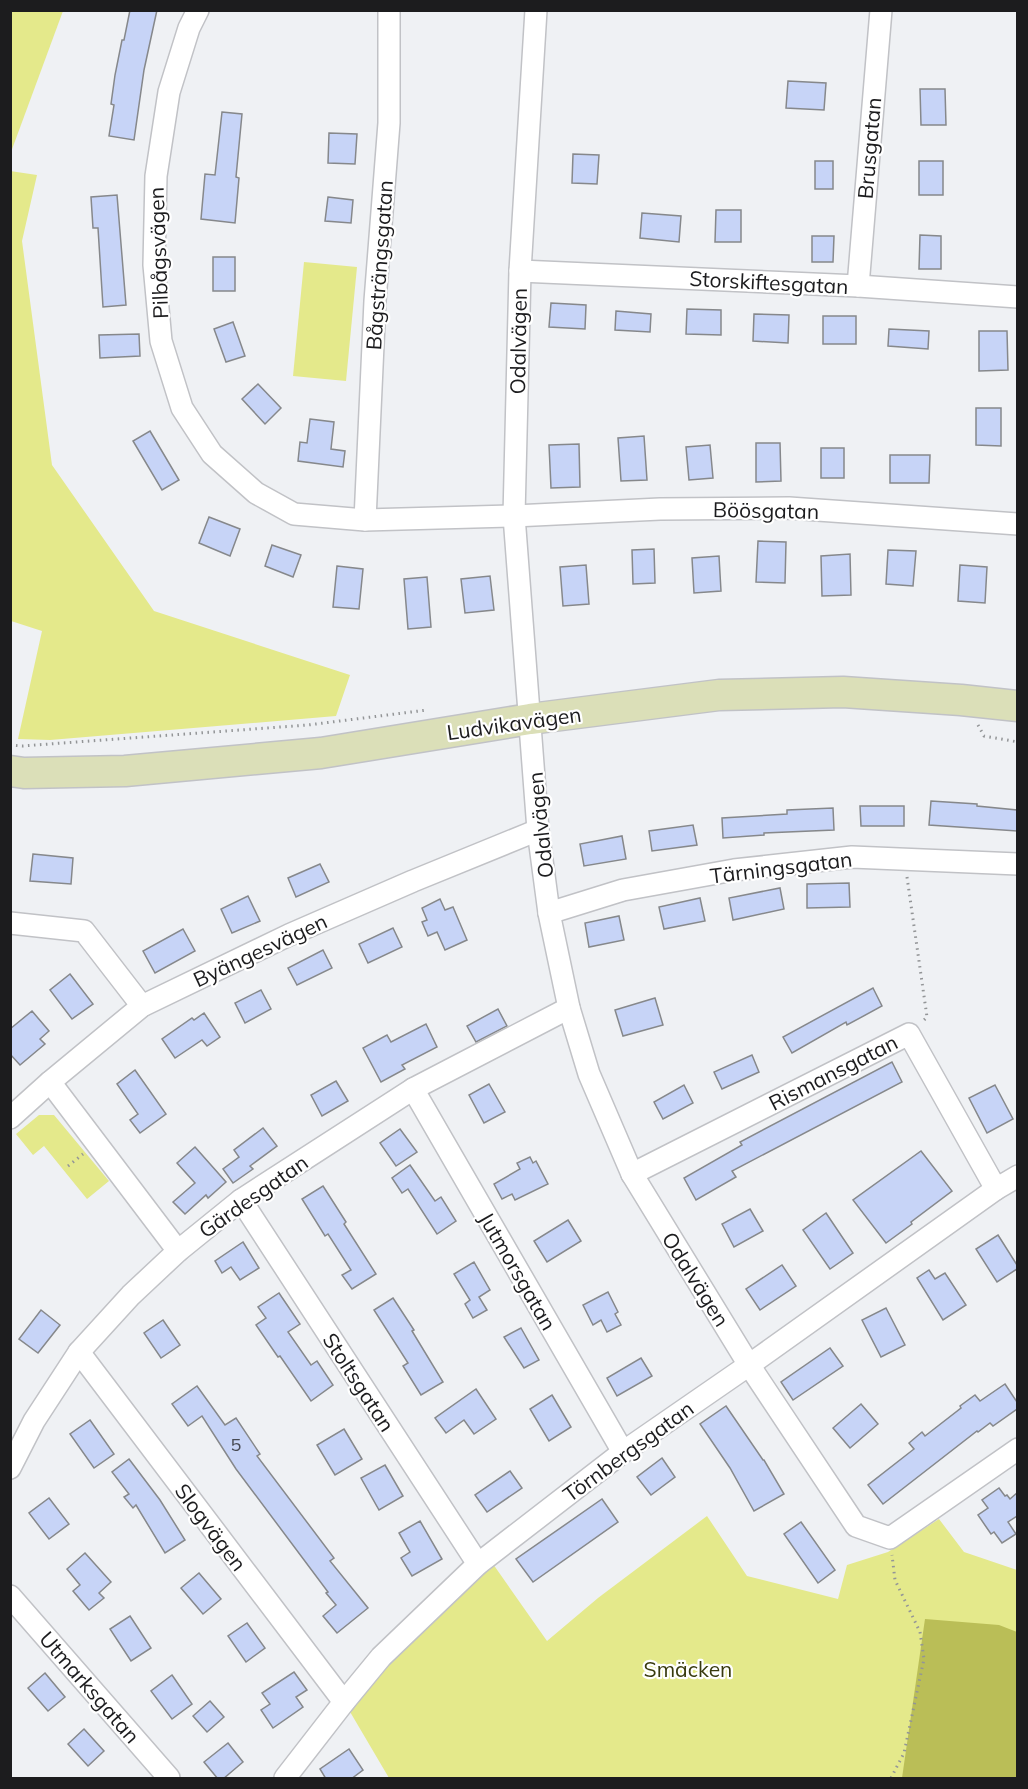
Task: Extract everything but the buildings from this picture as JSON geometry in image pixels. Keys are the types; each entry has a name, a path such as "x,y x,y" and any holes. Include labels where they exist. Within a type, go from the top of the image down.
{"street":[{"name":"Pilbågsvägen","path":"198,10 189,28 169,92 156,176 154,265 161,341 182,408 212,454 256,493 294,514 364,520 514,516"},
{"name":"Bågsträngsgatan","path":"364,520 375,301 388,123 389,10"},
{"name":"Odalvägen","path":"536,10 520,271 514,516 538,830 549,913 569,1008 590,1074 632,1174 749,1365 856,1527 890,1538"},
{"name":"Brusgatan","path":"858,286 881,10"},
{"name":"Storskiftesgatan","path":"520,271 858,286 1017,297"},
{"name":"Böösgatan","path":"514,516 660,509 789,508 1017,524"},
{"name":"Ludvikavägen","path":"10,771 24,773 125,771 321,753 530,719 719,695 843,692 1017,706"},
{"name":"Byängesvägen","path":"10,1118 142,1006 289,935 412,880 538,830"},
{"name":"Tärningsgatan","path":"549,913 623,890 734,870 852,857 1017,864"},
{"path":"10,923 84,931 142,1006"},
{"name":"Gärdesgatan","path":"10,1468 34,1421 79,1352 131,1295 178,1251 241,1200 413,1089 569,1008"},
{"name":"Rismansgatan","path":"632,1174 909,1034 996,1189"},
{"path":"50,1082 178,1251"},
{"name":"Jutmorsgatan","path":"413,1089 623,1452"},
{"name":"Törnbergsgatan","path":"285,1779 381,1657 478,1564 623,1452 1017,1176"},
{"name":"Stoltsgatan","path":"241,1200 478,1564"},
{"name":"Slogvägen","path":"79,1352 344,1702"},
{"path":"890,1538 1017,1449"},
{"name":"Utmarksgatan","path":"10,1596 169,1779"}],"path":[{"path":"10,745 22,746 308,725 435,709"},
{"path":"904,859 927,1017 909,1034"},
{"path":"890,1538 895,1580 920,1632 924,1659 904,1753 891,1779"}],"green space":[{"path":"10,11 63,11 11,152"},
{"path":"10,171 37,175 22,241 52,465 154,611 350,675 336,716 50,740 18,739 42,631 11,621"},
{"path":"304,262 357,267 346,381 293,376"},
{"path":"39,1115 54,1115 109,1181 87,1199 44,1146 33,1155 16,1134"},
{"name":"Smäcken","path":"707,1516 747,1576 838,1599 847,1565 888,1552 939,1519 964,1552 1017,1570 1017,1778 389,1778 346,1705 425,1624 493,1564 547,1641 598,1598"}],"shaded area":[{"path":"925,1619 999,1625 1017,1632 1017,1778 902,1778"}]}
